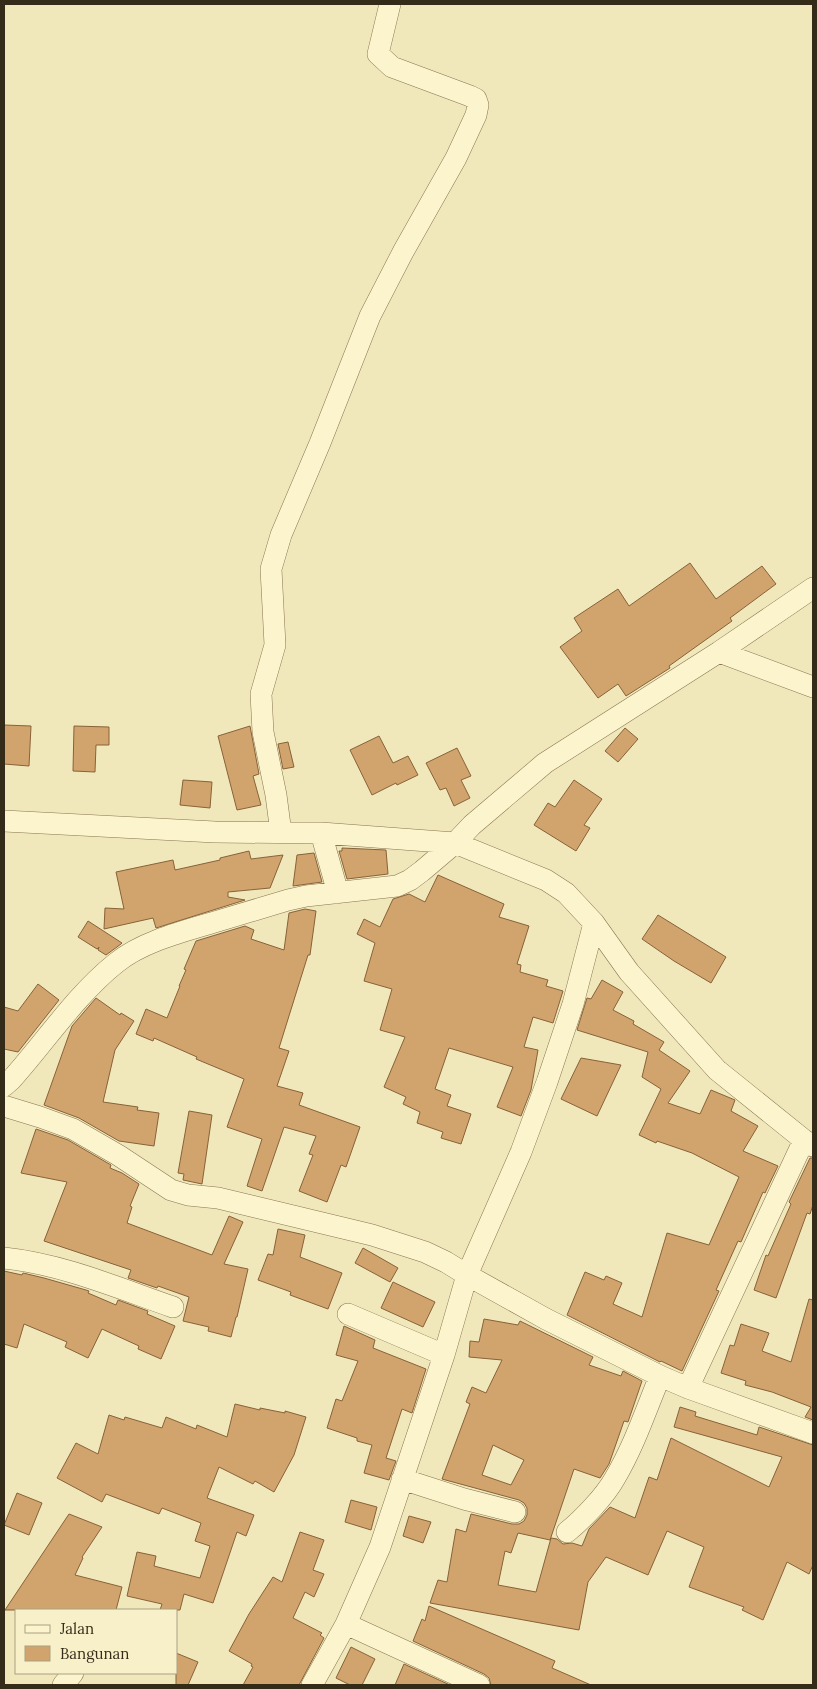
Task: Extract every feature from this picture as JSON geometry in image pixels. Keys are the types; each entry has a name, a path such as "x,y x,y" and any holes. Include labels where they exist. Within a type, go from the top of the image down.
{"street":[{"path":"281,833 276,795 263,732 261,694 275,645 271,569 281,535 370,316 403,252 456,158 476,115 478,105 476,99 470,96 392,67 378,54 390,4"},
{"path":"4,1086 90,988 116,963 135,951 175,934 288,900 397,886 410,880 545,764 719,652 813,588"},
{"path":"719,652 813,687"},
{"path":"4,821 215,832 462,835 546,880 566,893 594,923 630,972 717,1070 808,1143 688,1388"},
{"path":"321,833 338,893"},
{"path":"312,1685 346,1624 380,1547 444,1355 466,1275 521,1152 547,1082 573,1004 594,923"},
{"path":"4,1106 73,1129 118,1155 170,1190 188,1195 218,1198 372,1234 425,1252 546,1319 660,1376 813,1433"},
{"path":"4,1258 26,1260 52,1266 174,1307"},
{"path":"348,1314 444,1355"},
{"path":"567,1532 580,1521 614,1480 625,1459 660,1376"},
{"path":"402,1480 515,1512"},
{"path":"346,1624 479,1685"},
{"path":"63,1685 72,1674"}],"building":[{"path":"690,563 716,599 762,566 776,584 730,618 732,621 669,666 670,668 626,696 618,684 598,698 560,647 582,631 574,618 618,589 629,606"},
{"path":"4,725 31,726 29,766 4,764"},
{"path":"74,726 109,727 109,745 96,745 95,772 73,771"},
{"path":"250,726 259,774 253,776 261,805 237,810 218,736"},
{"path":"625,728 638,739 618,762 605,751"},
{"path":"379,736 393,763 408,756 418,775 372,795 350,750"},
{"path":"288,742 294,767 283,769 278,744"},
{"path":"457,748 471,776 461,780 470,798 454,806 446,788 440,790 426,763"},
{"path":"183,780 212,782 210,808 180,805"},
{"path":"574,780 602,799 584,825 590,828 576,851 534,825 548,803 555,807"},
{"path":"342,848 386,850 388,874 347,879 339,851 342,851"},
{"path":"249,851 251,859 283,855 270,888 228,892 228,897 245,900 156,928 153,918 104,929 105,908 124,909 116,872 173,860 175,870 220,860 220,858"},
{"path":"314,853 322,882 293,886 297,855"},
{"path":"438,875 504,904 499,917 529,926 517,964 521,965 520,972 548,980 546,986 563,991 553,1023 533,1017 524,1047 538,1050 531,1090 521,1116 497,1107 513,1067 449,1048 435,1089 451,1095 447,1106 471,1114 461,1144 441,1138 443,1132 417,1123 420,1112 403,1104 406,1097 384,1087 405,1037 380,1030 392,989 364,981 375,943 357,934 364,919 380,927 393,899 409,894 425,902"},
{"path":"305,909 316,911 310,955 308,955 279,1048 289,1051 277,1086 303,1093 299,1105 360,1127 346,1167 341,1165 327,1202 299,1191 313,1155 309,1154 316,1136 284,1127 262,1191 247,1186 262,1139 227,1127 244,1079 196,1059 197,1057 154,1038 153,1041 136,1034 146,1009 167,1018 196,941 245,926 254,930 251,939 284,950 289,913"},
{"path":"658,915 726,957 711,983 642,939"},
{"path":"88,921 122,943 106,955 98,950 99,947 97,949 78,937"},
{"path":"602,980 623,992 613,1010 634,1021 633,1024 664,1042 659,1050 690,1071 668,1103 700,1114 711,1090 735,1100 731,1111 758,1126 743,1151 778,1166 765,1193 763,1192 741,1242 738,1241 716,1290 719,1291 682,1371 660,1362 567,1315 585,1272 604,1280 606,1276 622,1283 613,1304 642,1317 667,1233 709,1245 739,1177 692,1153 657,1141 656,1143 639,1135 661,1089 642,1077 648,1052 577,1030 587,998 591,999"},
{"path":"38,984 59,1000 18,1052 4,1049 4,1007 18,1011"},
{"path":"96,998 120,1015 121,1013 134,1021 115,1050 103,1102 138,1107 137,1110 159,1113 154,1146 119,1141 79,1118 44,1105 72,1026"},
{"path":"581,1058 621,1065 597,1116 561,1099"},
{"path":"189,1111 212,1115 202,1184 183,1180 184,1174 178,1173"},
{"path":"36,1129 68,1140 111,1165 110,1168 139,1184 130,1206 132,1207 127,1223 212,1255 229,1216 243,1222 224,1264 248,1269 231,1337 208,1331 209,1327 183,1321 189,1297 128,1278 131,1270 44,1241 67,1182 21,1173"},
{"path":"810,1158 813,1158 813,1205 810,1214 807,1213 776,1298 754,1290 766,1255 768,1256 791,1204 789,1202"},
{"path":"278,1229 305,1235 300,1257 342,1273 328,1309 290,1295 291,1292 258,1280 268,1254 273,1255"},
{"path":"363,1248 398,1268 390,1282 355,1263"},
{"path":"4,1271 22,1275 23,1273 86,1290 89,1291 88,1293 116,1305 118,1300 148,1311 147,1314 175,1326 161,1359 138,1349 139,1346 102,1329 88,1358 65,1347 67,1342 24,1324 17,1348 4,1344"},
{"path":"393,1282 435,1302 423,1327 381,1308"},
{"path":"809,1299 813,1300 813,1420 805,1417 811,1407 772,1392 745,1385 746,1381 721,1373 730,1345 734,1346 741,1324 769,1333 762,1351 791,1362"},
{"path":"484,1319 518,1325 520,1321 593,1357 589,1365 621,1376 623,1371 642,1381 628,1422 624,1421 609,1464 600,1478 574,1469 550,1540 518,1533 511,1553 505,1551 498,1585 536,1592 551,1538 557,1539 563,1544 572,1543 582,1546 589,1529 610,1507 635,1518 649,1477 657,1480 671,1438 769,1487 782,1457 674,1427 680,1407 696,1412 695,1416 757,1435 759,1427 813,1445 813,1565 809,1574 787,1562 763,1620 742,1610 744,1607 689,1587 704,1547 667,1531 648,1575 606,1557 588,1582 579,1630 430,1603 438,1580 447,1582 456,1529 466,1532 471,1514 512,1524 519,1524 524,1521 527,1515 527,1508 519,1500 442,1479 470,1404 466,1402 472,1387 486,1393 502,1360 469,1357 470,1341 479,1342","holes":["493,1445 524,1460 511,1485 482,1475"]},
{"path":"344,1326 375,1340 373,1348 426,1369 412,1413 402,1409 386,1458 396,1461 389,1480 364,1473 372,1445 357,1441 357,1438 327,1428 336,1399 342,1401 358,1361 336,1355"},
{"path":"235,1404 260,1410 260,1408 285,1413 285,1411 306,1417 294,1455 274,1492 255,1481 253,1484 219,1467 207,1498 254,1515 246,1536 237,1532 213,1603 184,1594 180,1610 160,1609 162,1604 127,1596 137,1552 156,1556 154,1566 200,1578 210,1546 195,1541 201,1523 162,1508 159,1514 106,1494 102,1502 57,1478 76,1443 98,1454 109,1415 124,1420 125,1417 162,1428 166,1417 196,1429 197,1425 227,1437"},
{"path":"17,1493 42,1503 29,1535 4,1525"},
{"path":"351,1500 377,1507 371,1530 345,1522"},
{"path":"69,1514 102,1527 82,1557 75,1575 122,1587 116,1609 5,1610"},
{"path":"409,1516 431,1522 423,1543 403,1536"},
{"path":"300,1532 324,1540 313,1570 324,1574 314,1597 305,1592 293,1618 322,1633 320,1635 324,1638 299,1685 243,1685 253,1667 251,1666 252,1664 229,1651 249,1614 273,1577 282,1582"},
{"path":"429,1606 555,1661 552,1668 591,1685 491,1685 489,1678 484,1674 413,1641 422,1619 425,1621"},
{"path":"351,1647 375,1659 362,1685 350,1685 336,1678"},
{"path":"178,1654 198,1662 188,1685 176,1685"},
{"path":"404,1664 450,1685 395,1685"}]}
